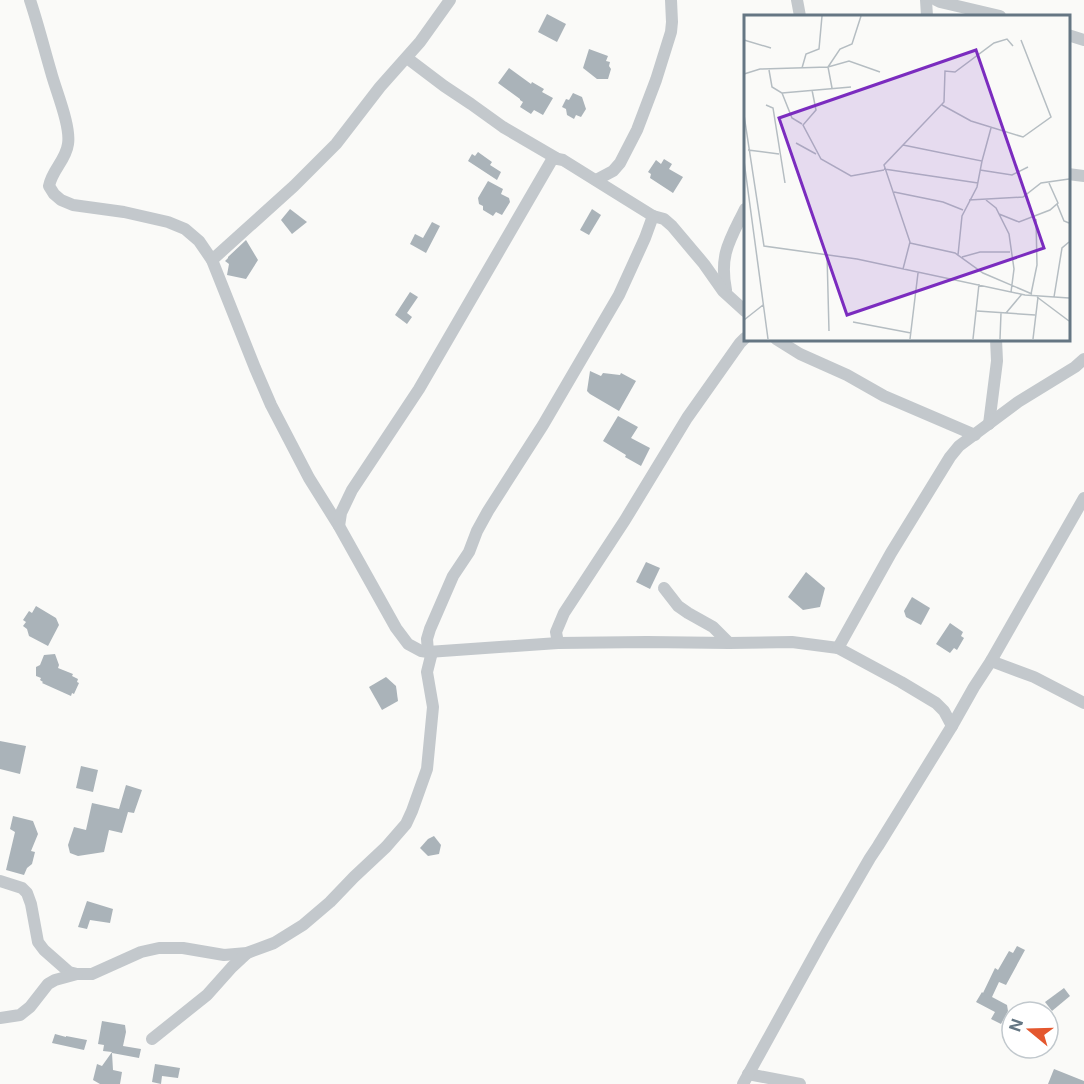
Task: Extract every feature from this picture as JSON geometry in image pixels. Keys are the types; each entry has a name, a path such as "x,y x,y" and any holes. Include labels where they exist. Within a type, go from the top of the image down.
{"street":[{"path":"30,0 40,27 69,137 66,155 51,177 49,186 61,200 73,205 124,212 179,226 192,233 212,260 271,405 309,478 339,526 396,628 408,644 421,651 430,652 558,643 647,642 792,642 838,648 936,703 944,711 952,726"},
{"path":"212,260 294,186 336,144 380,87 420,42 450,0"},
{"path":"596,180 613,171 620,163 637,130 671,32 671,0"},
{"path":"797,0 800,15"},
{"path":"926,0 927,15"},
{"path":"936,0 996,15"},
{"path":"1069,35 1084,40"},
{"path":"407,58 503,126 653,216 664,219 726,294 744,310"},
{"path":"339,526 341,513 352,490 419,389 550,160 556,158"},
{"path":"1069,174 1084,176"},
{"path":"726,294 723,275 726,248 744,211"},
{"path":"0,881 22,888 27,893 38,942 44,950 69,972 92,974 141,952 159,948 183,948 224,955 247,953 274,943 303,925 330,902 386,847 406,824 427,769 433,706 427,672 430,652 427,639 430,629 453,576 469,552 488,511 543,425 619,296 653,216"},
{"path":"558,643 556,632 564,613 625,520 687,418 744,339"},
{"path":"778,340 794,351 847,375 884,396 975,435"},
{"path":"989,424 997,361 996,340"},
{"path":"838,648 891,553 950,457 959,447 1018,402 1084,359"},
{"path":"800,1084 746,1079 870,858 991,661 1084,498"},
{"path":"664,588 678,606 713,627 729,643"},
{"path":"991,661 1034,677 1084,703"},
{"path":"152,1039 207,994 247,953"},
{"path":"0,1018 20,1015 30,1007 48,984 76,974"}],"building":[{"path":"547,14 566,24 557,42 538,32"},
{"path":"589,49 608,56 606,61 610,62 611,69 608,79 597,79 583,68"},
{"path":"509,68 531,84 532,82 544,89 542,92 553,98 543,115 534,110 531,114 520,107 523,102 498,83"},
{"path":"573,93 582,97 586,109 581,117 576,115 574,119 567,115 566,109 562,107"},
{"path":"478,152 492,162 490,165 501,172 497,180 468,161 472,154 475,156"},
{"path":"664,159 672,164 669,169 683,177 673,193 650,178 651,174 648,172 656,160 661,164"},
{"path":"488,181 503,189 501,194 509,198 510,202 502,215 496,212 493,216 483,210 483,206 479,204 478,198"},
{"path":"290,209 307,222 292,234 281,220"},
{"path":"592,209 601,215 589,235 580,230"},
{"path":"432,222 440,226 426,253 410,244 415,234 423,238"},
{"path":"246,240 258,260 246,279 227,275 229,264 225,261"},
{"path":"410,292 418,297 407,313 412,317 407,324 395,315"},
{"path":"590,371 601,376 603,373 620,375 621,373 636,381 619,411 587,391"},
{"path":"618,416 638,427 631,438 650,448 641,466 603,441"},
{"path":"646,562 660,568 650,589 636,582"},
{"path":"806,572 825,588 820,607 803,610 788,597"},
{"path":"912,597 930,608 921,625 906,617 904,611"},
{"path":"36,606 56,618 59,625 48,646 29,636 27,629 23,626 26,622 23,620 29,611 32,613"},
{"path":"950,623 963,632 961,636 964,638 957,650 954,648 950,653 936,644"},
{"path":"55,654 58,668 73,674 72,676 78,679 79,683 71,696 42,683 41,678 36,676 36,667 40,665 44,655"},
{"path":"386,677 396,686 398,701 382,710 369,687"},
{"path":"0,741 26,746 20,774 0,769"},
{"path":"81,766 98,770 93,792 76,788"},
{"path":"126,785 142,790 134,813 128,812 122,833 109,830 104,852 78,856 70,853 68,845 74,827 86,830 92,803 119,809"},
{"path":"13,816 33,821 38,834 31,851 35,852 32,864 24,875 6,870 15,832 10,829"},
{"path":"434,836 441,845 439,854 428,856 420,848"},
{"path":"87,901 113,909 110,923 90,920 87,929 78,927"},
{"path":"1017,946 1025,950 1006,985 999,982 992,997 1000,1001 1000,1024 991,1019 995,1012 976,1002 995,968 998,970 1009,951 1013,953"},
{"path":"1064,988 1070,996 1060,1004 1060,1000 1048,1000"},
{"path":"102,1021 125,1025 123,1046 141,1049 139,1058 112,1053 113,1070 122,1072 120,1084 100,1084 93,1080 97,1064 102,1066 112,1052 103,1051 104,1045 98,1044"},
{"path":"55,1034 87,1040 84,1050 52,1043"},
{"path":"155,1064 180,1068 178,1078 162,1076 161,1084 152,1082"},
{"path":"1054,1069 1084,1081 1084,1084 1048,1084"}]}
